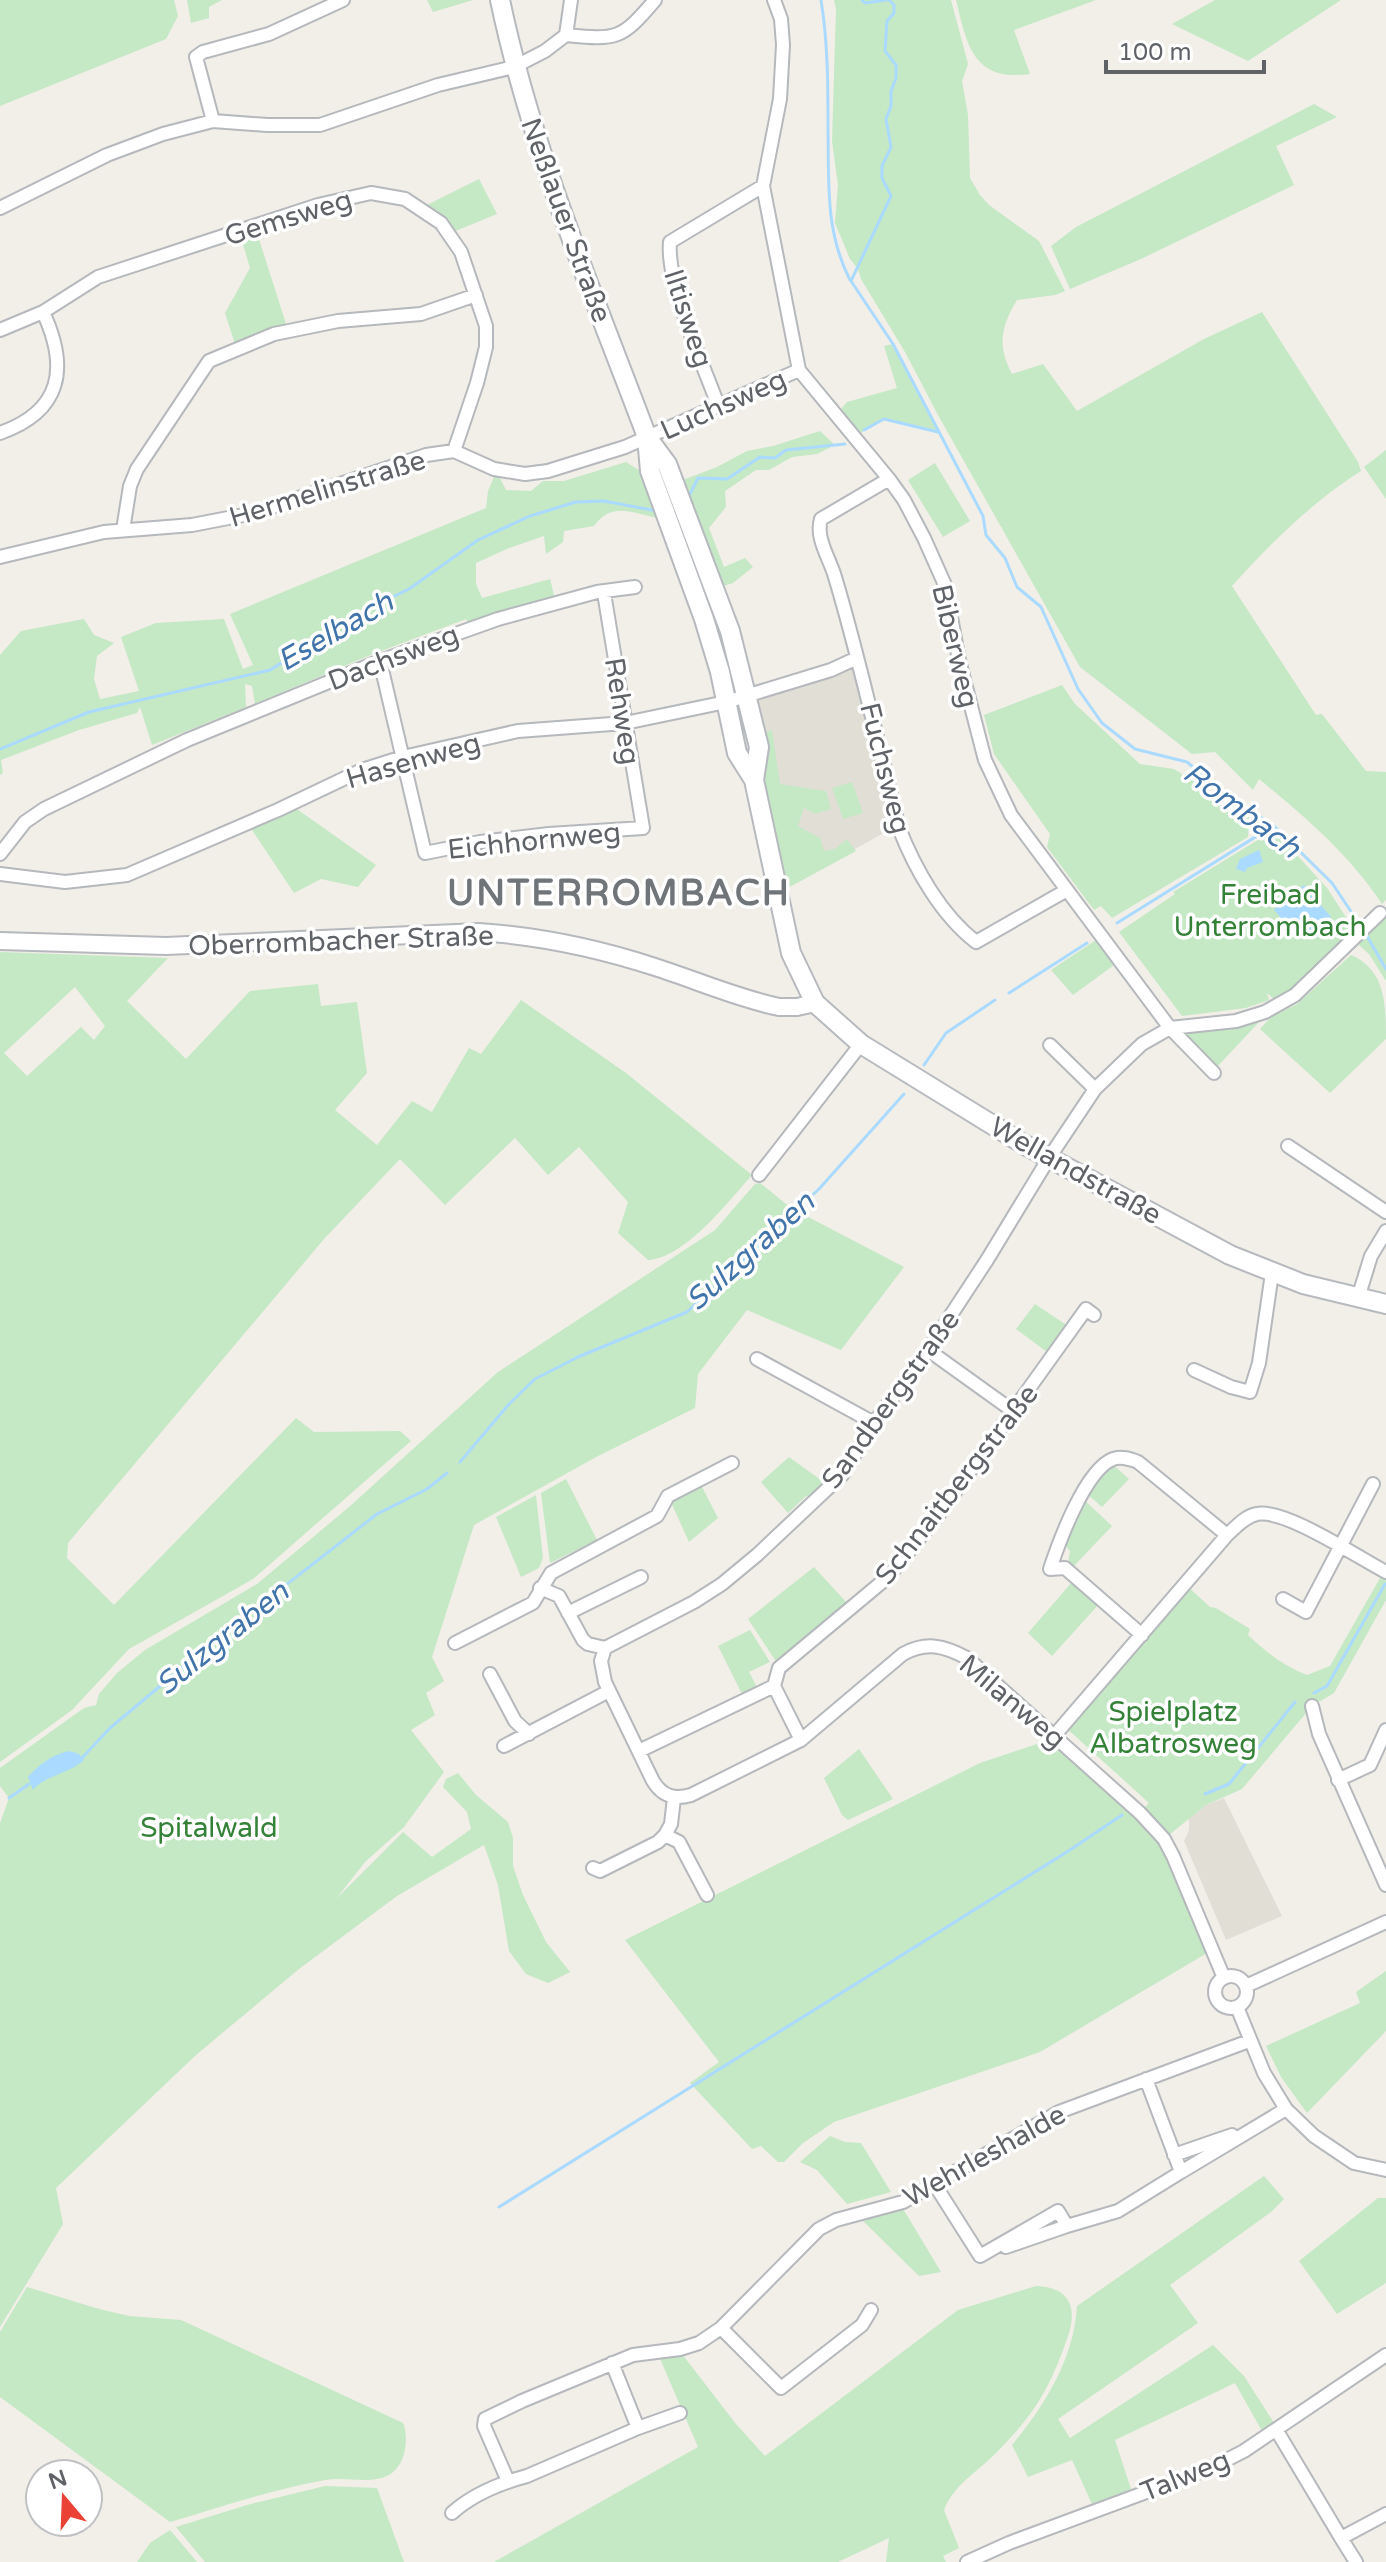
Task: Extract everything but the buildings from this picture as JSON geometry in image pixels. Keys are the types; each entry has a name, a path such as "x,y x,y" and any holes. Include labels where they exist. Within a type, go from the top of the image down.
{"main road":[{"name":"Neßlauer Straße","path":"500,0 514,67 560,211 647,437 667,464 730,631 759,747 754,780"},
{"name":"Neßlauer Straße","path":"647,437 650,471 704,619 737,753 754,780 791,953 815,1003"},
{"name":"Wellandstraße","path":"815,1003 861,1044 1049,1158 1230,1255 1303,1284 1386,1304"}],"street":[{"path":"213,121 196,57 203,52 269,34 343,0"},
{"path":"566,35 571,0"},
{"path":"0,208 107,155 163,134 213,121 320,125 438,85 514,67 545,51 566,35 609,39 634,25 655,0"},
{"name":"Biberweg","path":"774,0 781,19 783,45 780,99 763,186 799,370 904,500 945,585 959,660 985,760 1011,815 1170,1028 1214,1073"},
{"name":"Iltisweg","path":"718,405 684,315 669,254 670,242 763,186"},
{"name":"Gemsweg","path":"0,330 43,312 98,277 318,205 371,193 405,199 441,223 461,252 486,326 486,347 477,383 454,451"},
{"path":"123,530 130,486 137,469 209,361 274,334 338,321 421,314 476,295"},
{"path":"0,433 34,416 47,402 54,387 59,357 43,312"},
{"name":"Luchsweg","path":"647,437 799,370"},
{"name":"Hermelinstraße","path":"0,557 56,542 123,530 205,523 254,513 398,463 454,451 494,469 525,474 589,460 647,437"},
{"name":"Fuchsweg","path":"889,479 821,519 818,529 834,574 899,828 909,854 956,927 976,942 1067,890"},
{"name":"Dachsweg","path":"0,854 25,822 44,809 187,740 380,661 498,619 597,592 635,587"},
{"name":"Rehweg","path":"604,593 643,828"},
{"path":"748,697 831,670 857,658"},
{"path":"380,661 403,757"},
{"name":"Hasenweg","path":"0,874 65,882 127,875 362,770 403,757 518,731 625,723 748,697"},
{"name":"Eichhornweg","path":"403,757 425,853 480,842 549,834 643,828"},
{"path":"1170,1028 1236,1021 1281,1004 1295,995 1380,913"},
{"name":"Oberrombacher Straße","path":"0,941 166,946 479,932 522,935 573,944 651,966 760,1003 797,1007 815,1003"},
{"name":"Sandbergstraße","path":"605,1648 722,1584 842,1475 874,1423 928,1350 987,1260 1095,1089 1142,1044 1170,1028"},
{"path":"759,1175 861,1044"},
{"path":"1050,1045 1095,1089"},
{"path":"1288,1146 1386,1212"},
{"path":"1358,1298 1371,1256 1386,1231"},
{"path":"1194,1370 1250,1392 1259,1363 1272,1273"},
{"name":"Schnaitbergstraße","path":"774,1686 779,1668 888,1577 939,1514 1086,1309 1094,1315"},
{"path":"928,1350 1013,1411"},
{"path":"757,1359 874,1423"},
{"path":"1142,1635 1065,1568 1050,1569 1081,1494 1091,1480 1112,1460 1126,1458 1138,1462 1227,1535"},
{"path":"455,1643 533,1603 551,1573 657,1516 668,1496 732,1463"},
{"path":"1283,1599 1306,1612 1373,1484"},
{"path":"1054,1736 1242,1521 1257,1514 1291,1520 1386,1572"},
{"path":"568,1613 641,1577"},
{"path":"540,1588 559,1596 583,1640 605,1648 601,1673 609,1691 658,1788 674,1798 671,1824 658,1842 600,1871 593,1868"},
{"name":"Milanweg","path":"674,1798 697,1793 801,1740 903,1654 916,1647 934,1645 950,1649 967,1658 1145,1818 1164,1839 1224,1978"},
{"path":"490,1674 515,1721 529,1734"},
{"path":"639,1751 774,1686 801,1740"},
{"path":"504,1746 609,1691"},
{"path":"1312,1706 1313,1720 1386,1885"},
{"path":"1338,1780 1370,1765 1386,1730"},
{"path":"665,1835 679,1842 707,1895"},
{"path":"1246,1986 1386,1922"},
{"path":"1224,1978 1239,1979 1246,1986 1246,1996 1237,2007 1223,2006 1217,1999 1216,1989 1224,1978"},
{"path":"1237,2007 1264,2073 1286,2109 1314,2136 1354,2163 1386,2170"},
{"name":"Wehrleshalde","path":"508,2481 484,2426 485,2419 633,2355 680,2349 699,2343 721,2328 819,2229 836,2220 903,2202 1059,2112 1249,2041"},
{"path":"1146,2079 1181,2172"},
{"path":"935,2185 980,2256 1058,2211 1067,2226 1118,2211 1286,2109"},
{"path":"1174,2155 1259,2125"},
{"path":"721,2328 781,2388 862,2325 871,2310"},
{"name":"Talweg","path":"967,2562 1211,2468 1277,2431 1386,2355"},
{"path":"612,2363 638,2428"},
{"path":"452,2513 461,2505 508,2481 680,2413"},
{"path":"1277,2431 1356,2562"},
{"path":"1341,2538 1386,2514"}],"shaded area":[{"path":"854,663 893,828 784,888 752,700"},
{"path":"1224,1798 1282,1916 1226,1940 1184,1841 1189,1830 1189,1818 1206,1805"}],"green space":[{"path":"0,0 174,0 178,16 166,39 0,106"},
{"path":"187,0 222,0 209,7 209,18 191,23"},
{"path":"427,0 473,0 433,12"},
{"path":"834,0 951,0 968,64 962,81 968,115 970,178 989,205 1039,241 1065,291 1017,300 1007,319 1003,336 1004,354 1012,374 1043,364 1077,411 1204,339 1262,312 1358,462 1361,471 1293,524 1232,586 1316,715 1322,714 1366,771 1386,772 1386,900 1382,904 1341,853 1259,779 1253,790 1215,752 1192,754 1080,667 905,352 861,279 835,223 838,185 832,141"},
{"path":"956,0 1096,0 1014,30 1030,74 1011,75 984,66 976,57 964,32"},
{"path":"1215,0 1341,0 1248,61 1172,24"},
{"path":"1314,104 1337,117 1276,146 1294,185 1141,259 1070,289 1051,246 1076,227"},
{"path":"479,179 497,214 453,232 423,207"},
{"path":"258,236 287,327 235,344 225,313 250,268 242,241"},
{"path":"893,344 938,432 884,419 856,438 836,415 847,402 897,388 884,346"},
{"path":"820,431 835,445 817,454 792,457 769,470 756,470 725,491 726,507 709,528 724,567 745,558 753,567 733,583 720,587 680,481 747,451"},
{"path":"1386,450 1386,499 1364,467"},
{"path":"626,462 642,472 658,518 615,511 601,518 594,526 564,531 563,542 546,554 544,536 476,563 476,584 482,598 550,579 555,599 468,624 466,619 255,704 252,686 245,684 246,707 152,745 140,707 137,713 79,730 1,760 3,773 0,775 0,655 21,631 84,619 94,635 114,643 97,656 94,679 100,699 139,691 121,637 156,623 224,619 243,669 253,665 230,614 486,508 488,491 495,475 499,476 506,490 531,491 543,481 564,481"},
{"path":"935,463 970,521 943,537 908,480"},
{"path":"1062,685 1075,704 1140,764 1174,769 1249,817 1248,837 1112,918 1101,906 1094,910 1047,847 1050,834 994,754 984,715"},
{"path":"772,730 780,784 826,791 831,809 815,814 804,808 798,826 820,838 824,851 835,849 847,839 856,851 784,890 757,776 758,735"},
{"path":"852,782 863,813 843,819 832,788"},
{"path":"294,807 376,865 358,887 321,879 294,893 250,827"},
{"name":"Freibad Unterrombach","path":"1274,830 1327,888 1355,931 1277,1002 1267,993 1269,1000 1246,1008 1182,1016 1119,932 1175,894 1173,892"},
{"path":"1386,914 1386,981 1369,954 1359,945 1366,933"},
{"path":"1096,940 1114,965 1073,995 1051,970"},
{"path":"0,952 168,958 127,1001 186,1059 250,991 318,984 321,1006 357,1002 367,1073 335,1110 377,1145 412,1101 432,1112 469,1048 481,1054 521,1000 626,1073 752,1175 691,1239 662,1257 648,1260 618,1233 628,1202 579,1147 548,1175 515,1138 445,1205 400,1159 324,1239 68,1543 67,1558 114,1605 296,1418 314,1432 400,1431 411,1441 253,1579 129,1649 72,1710 0,1762","holes":["75,987 105,1026 94,1040 81,1027 27,1076 4,1053"]},
{"path":"1351,955 1371,970 1382,990 1386,1039 1330,1093 1260,1029 1271,1017 1297,1004"},
{"path":"1261,1016 1261,1020 1215,1069 1178,1031"},
{"name":"Spitalwald","path":"760,1183 791,1208 904,1267 841,1350 747,1310 698,1374 695,1408 598,1456 474,1525 432,1657 444,1681 426,1693 435,1715 411,1730 444,1772 404,1827 365,1862 336,1899 403,1832 432,1857 471,1829 467,1812 443,1787 446,1779 458,1773 476,1795 508,1822 513,1838 513,1866 523,1895 546,1942 570,1972 548,1983 526,1974 509,1951 498,1885 484,1845 397,1896 299,1969 196,2055 56,2188 63,2224 0,2327 0,1823 9,1798 0,1786 0,1768 84,1708 96,1705 99,1694 117,1673 145,1650 257,1584 349,1507 498,1372 715,1230 755,1184"},
{"path":"1035,1304 1071,1328 1051,1355 1016,1329"},
{"path":"789,1457 825,1483 788,1513 761,1482"},
{"path":"1112,1464 1129,1479 1102,1507 1086,1493"},
{"path":"566,1479 597,1540 550,1563 541,1493"},
{"path":"700,1483 718,1518 689,1542 670,1500"},
{"path":"536,1495 543,1558 539,1568 521,1577 496,1517"},
{"path":"1082,1498 1112,1526 1072,1568 1068,1564 1070,1551 1063,1543"},
{"path":"814,1567 847,1603 777,1663 748,1619"},
{"name":"Spielplatz Albatrosweg","path":"1384,1571 1386,1600 1334,1693 1312,1706 1242,1789 1206,1805 1164,1839 1140,1813 1149,1803 1063,1725 1186,1585 1210,1607 1250,1629 1248,1635 1269,1653 1307,1675 1330,1666"},
{"path":"1072,1582 1099,1604 1052,1656 1028,1633"},
{"path":"750,1630 770,1662 749,1672 758,1689 743,1696 718,1646"},
{"path":"1049,1740 1109,1790 1157,1838 1207,1953 1040,2052 834,2122 803,2143 784,2162 778,2162 761,2146 752,2149 690,2083 719,2062 625,1940 980,1763"},
{"path":"859,1749 893,1799 848,1820 842,1815 824,1778"},
{"path":"1386,1971 1386,2031 1307,2113 1281,2077 1266,2046 1360,2003 1356,1992"},
{"path":"830,2136 845,2142 861,2143 891,2192 847,2204 817,2170 800,2162"},
{"path":"1264,2176 1284,2199 1271,2212 1170,2285 1198,2323 1058,2419 1070,2438 1213,2345 1244,2376 1274,2423 1262,2431 1235,2383 1115,2440 1131,2489 1092,2504 1072,2460 1028,2477 1012,2445 1036,2414 1064,2363 1075,2326 1077,2306"},
{"path":"1378,2198 1386,2198 1386,2283 1337,2314 1299,2261"},
{"path":"902,2207 941,2272 919,2276 861,2219"},
{"path":"1036,2286 1056,2290 1068,2300 1072,2316 1068,2336 1048,2385 1032,2411 948,2501 944,2510 959,2548 943,2556 946,2562 886,2562 889,2538 838,2562 494,2562 698,2447 658,2354 682,2354 765,2456 958,2310"},
{"path":"27,2287 129,2316 181,2320 403,2423 406,2442 403,2456 397,2469 385,2477 333,2479 306,2484 170,2522 104,2473 104,2458 83,2458 0,2397 0,2332"},
{"path":"325,2486 377,2488 404,2562 205,2562 176,2527 247,2505"},
{"path":"170,2530 197,2562 137,2562 150,2543"}],"water":[{"path":"1259,850 1263,862 1247,868 1245,872 1236,869 1240,859"},
{"path":"1304,885 1331,917 1312,933 1300,919 1290,928 1274,910"},
{"path":"69,1751 79,1754 84,1760 33,1790 28,1777 46,1761"}],"waterway":[{"path":"821,0 827,64 830,206 836,243 850,280"},
{"path":"862,0 865,3 886,0"},
{"name":"Rombach","path":"889,0 894,5 894,13 887,21 885,51 896,65 896,78 886,119 891,147 882,166 882,178 891,196 851,281 893,344 983,516 986,535 1005,558 1017,587 1041,607 1078,689 1102,723 1135,749 1187,762 1223,792 1274,826 1332,883 1360,925"},
{"name":"Eselbach","path":"864,430 884,419 938,432"},
{"name":"Eselbach","path":"687,500 698,478 727,479 760,457 775,458 786,450 845,444"},
{"name":"Eselbach","path":"0,749 89,712 270,670 364,611 409,589 478,540 530,516 576,502 604,501 657,511"},
{"name":"Sulzgraben","path":"1117,923 1273,826"},
{"name":"Rombach","path":"1364,931 1386,969"},
{"name":"Sulzgraben","path":"1009,993 1087,943"},
{"name":"Sulzgraben","path":"924,1065 946,1033 995,1000"},
{"name":"Sulzgraben","path":"460,1462 510,1403 535,1379 578,1357 687,1312 819,1189 904,1094"},
{"name":"Sulzgraben","path":"82,1758 110,1728 209,1645 377,1514 427,1489 447,1473"},
{"path":"1314,1693 1327,1686 1385,1584"},
{"path":"1205,1794 1229,1784 1295,1702"},
{"name":"Sulzgraben","path":"9,1798 29,1784"},
{"path":"499,2207 1122,1815"}],"district":[{"name":"UNTERROMBACH","path":"619,892"}]}
